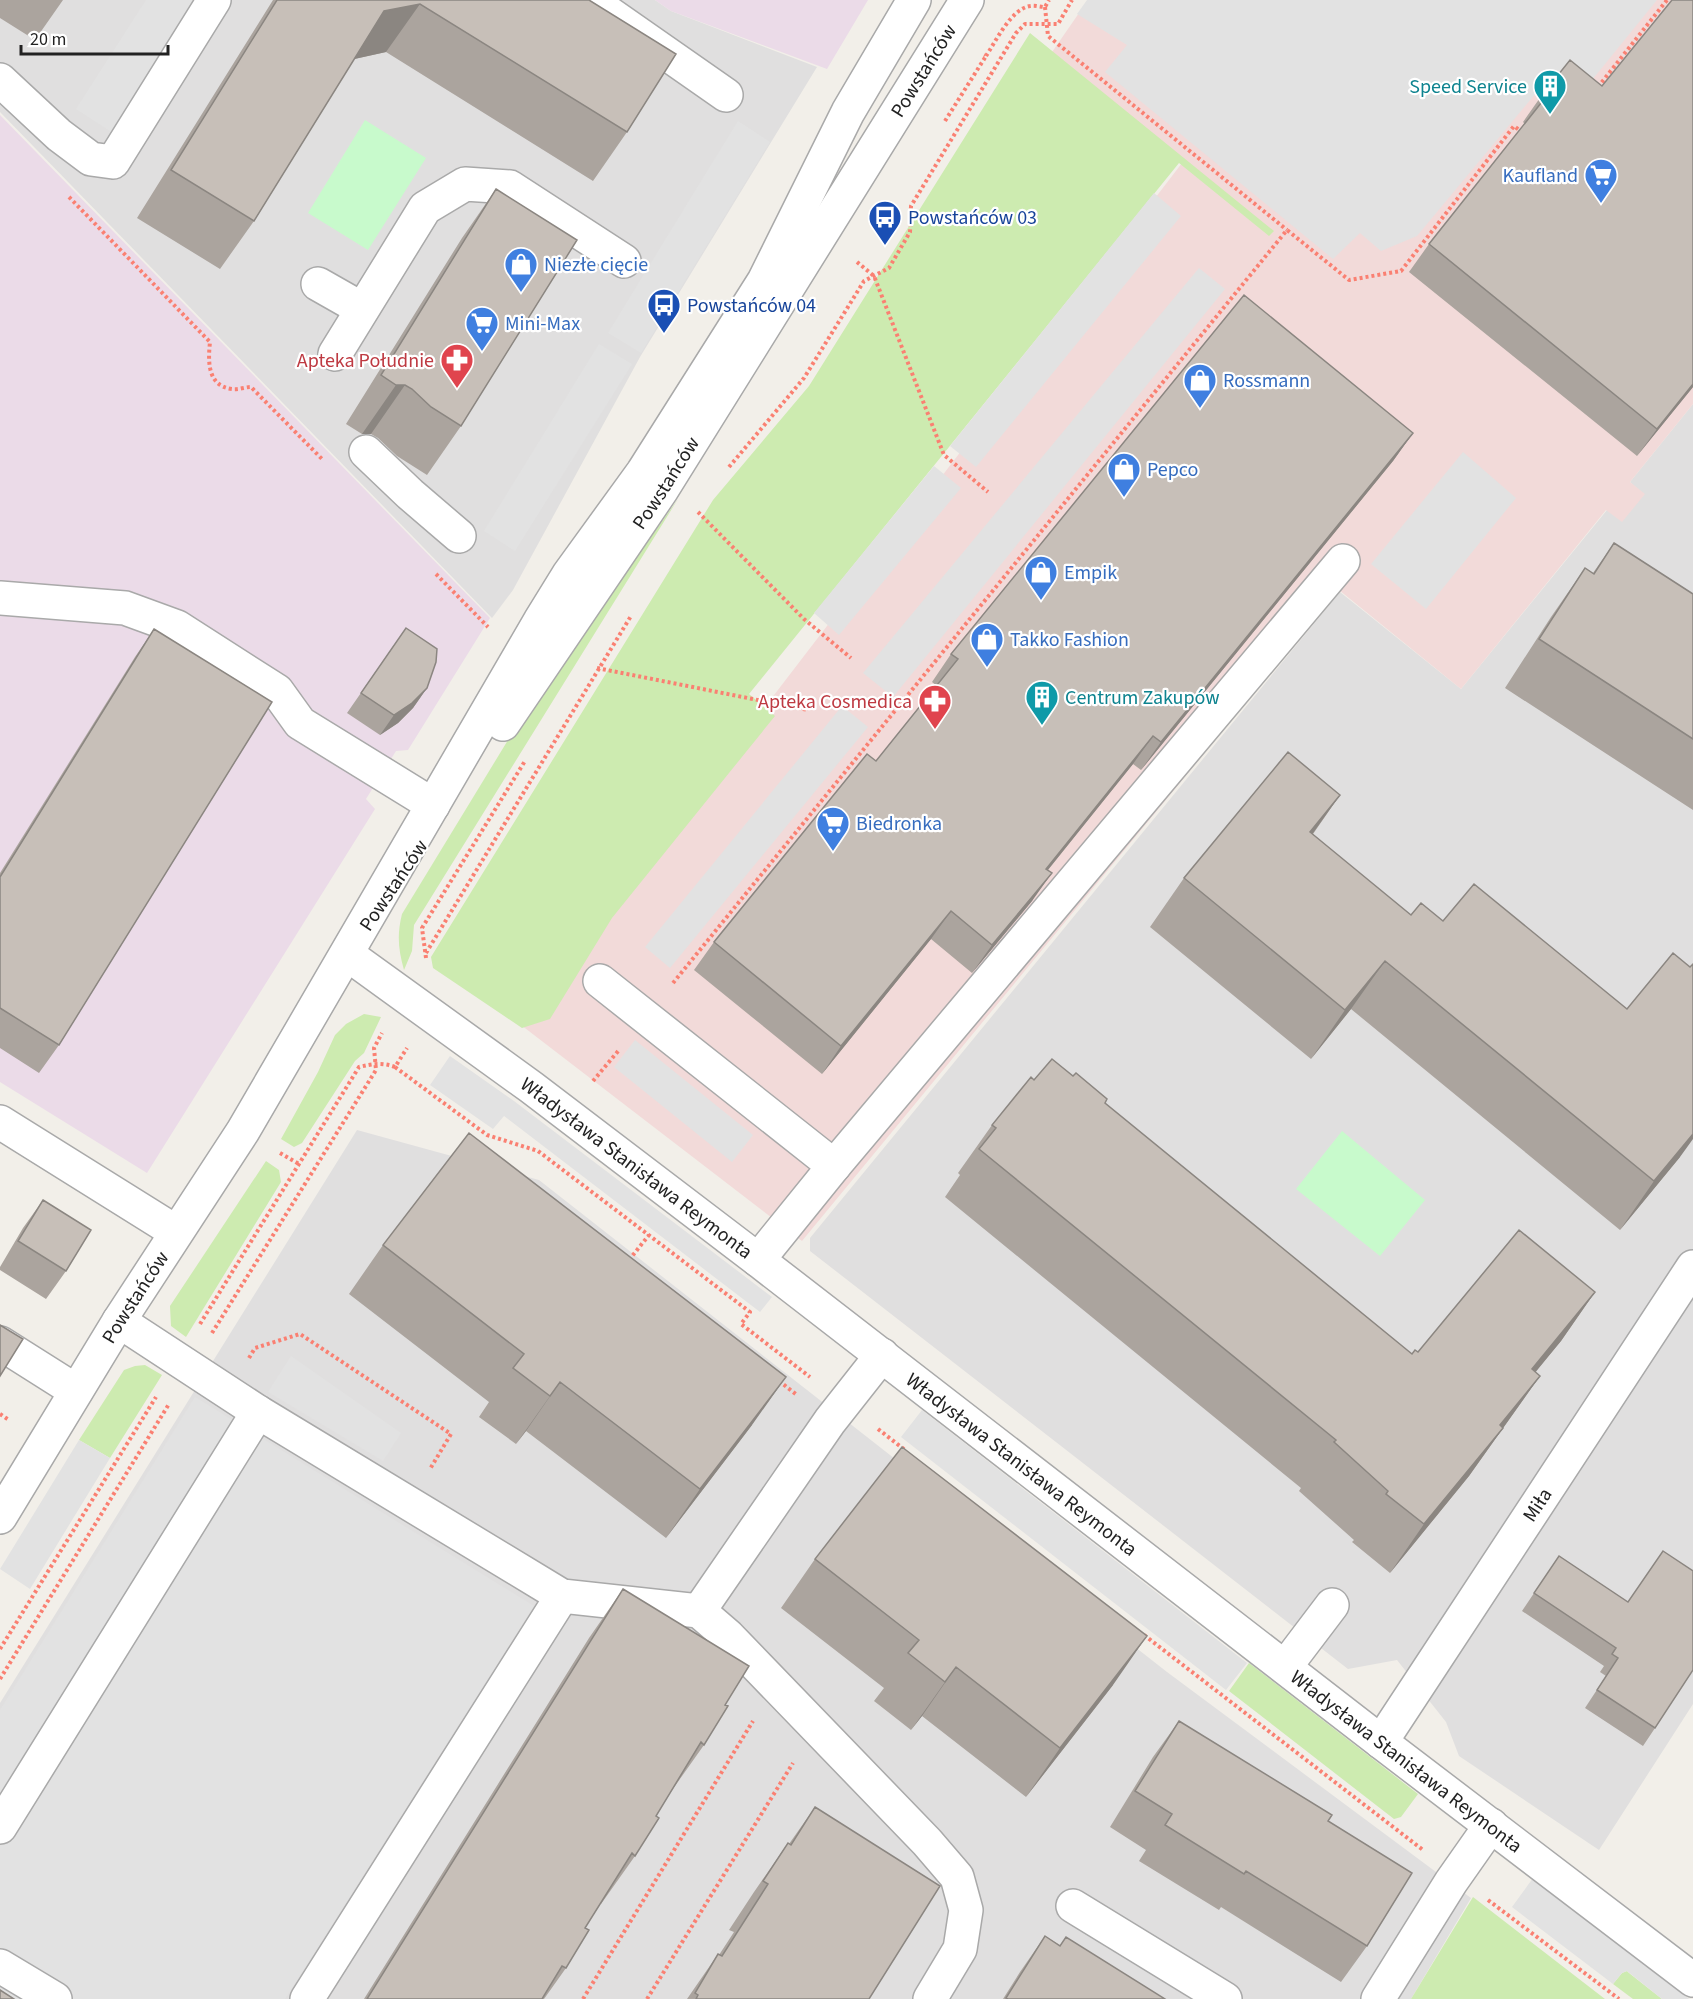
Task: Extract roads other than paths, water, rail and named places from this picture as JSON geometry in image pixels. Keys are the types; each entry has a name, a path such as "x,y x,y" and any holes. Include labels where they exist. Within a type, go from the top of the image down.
{"street":[{"path":"0,80 59,135 91,159 113,162 214,0"},
{"path":"590,0 726,95"},
{"name":"Powstańców","path":"0,1517 119,1321 243,1131 569,574 643,472 764,281 848,112 914,0"},
{"name":"Powstańców","path":"347,954 661,491 967,0"},
{"path":"335,354 425,208 465,184 510,188 624,261"},
{"path":"318,284 362,309"},
{"path":"366,452 410,495 459,536"},
{"path":"758,1260 834,1166 1343,561"},
{"path":"0,598 125,608 177,627 277,691 300,723 433,805"},
{"name":"Władysława Stanisława Reymonta","path":"347,954 531,1087 758,1260 1693,1980"},
{"path":"600,981 834,1166"},
{"path":"0,1122 176,1232"},
{"name":"Miła","path":"1381,1742 1693,1267"},
{"path":"119,1321 258,1412 562,1596 699,1611 728,1636 816,1726 927,1842 957,1877 966,1910 960,1949 930,1999"},
{"path":"0,1343 76,1391"},
{"path":"699,1611 837,1412 882,1355"},
{"path":"0,1827 258,1412"},
{"path":"307,1999 562,1596"},
{"path":"1285,1667 1332,1605"},
{"path":"1378,1999 1491,1825"},
{"path":"1073,1906 1225,1999"},
{"path":"0,1966 55,1999"}],"place":[{"name":"Speed Service","path":"1550,115"},
{"name":"Kaufland","path":"1601,204"},
{"name":"Powstańców 03","path":"885,246"},
{"name":"Niezłe cięcie","path":"521,293"},
{"name":"Powstańców 04","path":"664,334"},
{"name":"Mini-Max","path":"482,352"},
{"name":"Apteka Południe","path":"457,389"},
{"name":"Rossmann","path":"1200,409"},
{"name":"Pepco","path":"1124,498"},
{"name":"Empik","path":"1041,601"},
{"name":"Takko Fashion","path":"987,668"},
{"name":"Centrum Zakupów","path":"1042,726"},
{"name":"Apteka Cosmedica","path":"935,730"},
{"name":"Biedronka","path":"833,852"}]}
